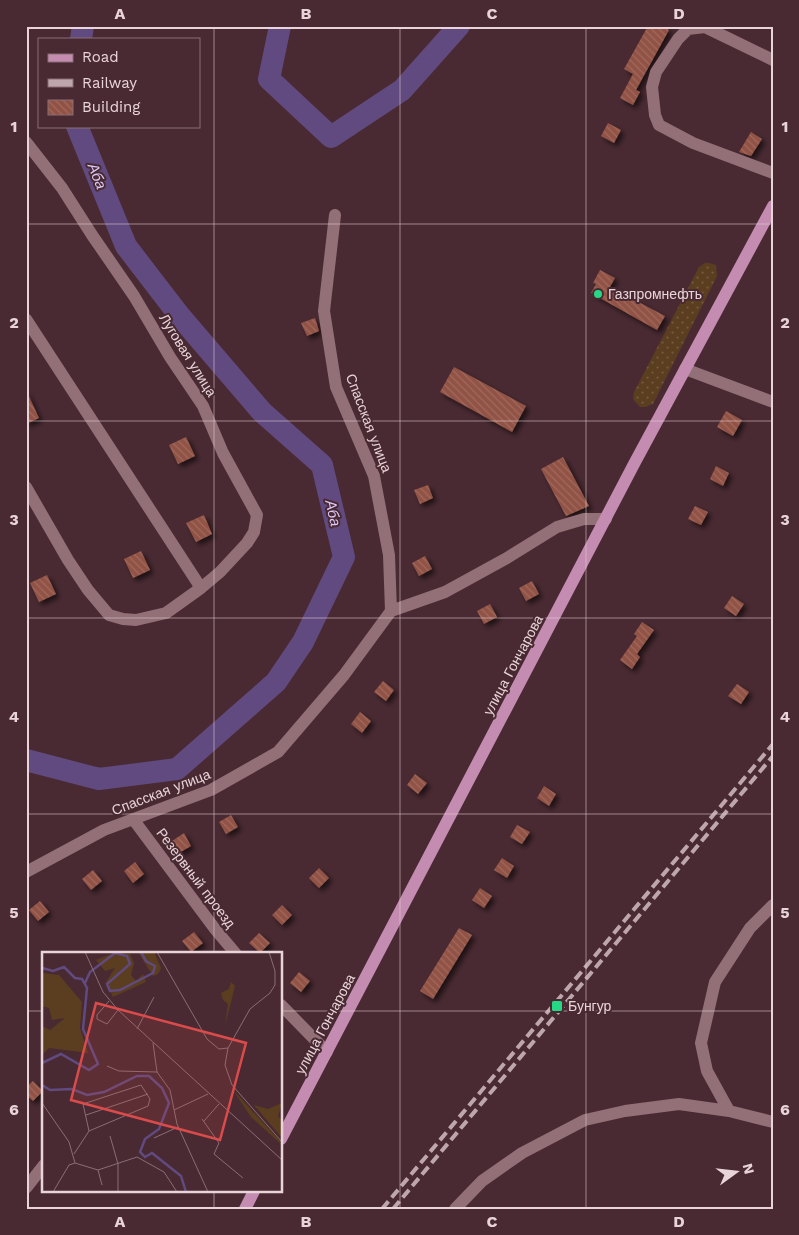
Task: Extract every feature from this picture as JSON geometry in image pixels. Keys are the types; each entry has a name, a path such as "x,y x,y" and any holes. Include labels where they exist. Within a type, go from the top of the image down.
{"main road":[{"name":"улица Гончарова","path":"282,1137 685,369 773,206"},
{"path":"245,1209 254,1192"}],"street":[{"path":"773,60 705,27 688,29 678,39 656,72 652,87 655,115 659,125 693,143 773,172"},
{"name":"Луговая улица","path":"26,142 62,188 134,296 170,357 203,406 223,453 257,515 254,532 247,543 220,572 201,588 166,613 136,620 122,619 109,615 88,590 68,560 26,487"},
{"name":"Спасская улица","path":"26,872 104,830 211,790 278,752 344,675 391,611 389,555 374,476 336,387 324,311 335,215"},
{"path":"26,319 201,588"},
{"path":"685,369 773,402"},
{"path":"391,611 445,592 507,558 557,527 584,519 606,519"},
{"name":"Резервный проезд","path":"133,819 234,952"},
{"path":"729,1111 707,1071 701,1042 715,982 750,928 773,905"},
{"path":"282,1007 327,1052"},
{"path":"455,1209 482,1181 514,1158 585,1120 625,1111 679,1104 729,1111 773,1122"},
{"path":"26,1188 42,1168"}],"shaded area":[{"path":"705,263 716,265 717,276 653,404 640,407 633,399 634,392 699,267"}],"building":[{"path":"648,26 663,26 669,30 636,90 640,92 633,105 620,98 633,74 624,69"},
{"path":"608,123 621,130 614,143 601,136"},
{"path":"751,132 762,139 751,156 739,152"},
{"path":"600,270 615,278 610,287 665,316 657,330 591,293 596,284 593,283"},
{"path":"315,318 319,331 307,336 301,323"},
{"path":"454,367 526,406 512,432 440,392"},
{"path":"26,390 39,418 26,424"},
{"path":"726,411 742,420 733,436 717,427"},
{"path":"186,437 195,456 178,464 169,445"},
{"path":"563,457 589,506 566,516 541,469"},
{"path":"716,466 729,473 723,486 710,479"},
{"path":"428,485 433,498 420,504 414,490"},
{"path":"695,506 708,512 701,525 688,519"},
{"path":"204,515 212,534 196,542 186,523"},
{"path":"141,551 150,570 133,578 124,559"},
{"path":"425,556 432,569 419,576 412,563"},
{"path":"47,575 56,594 39,602 30,583"},
{"path":"532,581 539,594 526,601 519,588"},
{"path":"732,596 744,604 736,616 724,608"},
{"path":"490,604 497,617 484,624 477,611"},
{"path":"642,622 654,630 637,654 640,657 632,669 620,660 637,636 634,634"},
{"path":"383,681 394,690 386,701 374,692"},
{"path":"737,684 749,692 741,704 728,696"},
{"path":"360,712 371,721 362,733 351,724"},
{"path":"415,774 427,783 418,794 407,785"},
{"path":"544,786 556,794 549,806 537,798"},
{"path":"231,815 238,827 226,834 219,822"},
{"path":"517,825 530,832 522,844 510,837"},
{"path":"184,833 191,846 179,853 172,841"},
{"path":"502,858 514,866 507,878 494,870"},
{"path":"135,862 144,874 133,883 124,871"},
{"path":"319,868 329,878 319,888 309,878"},
{"path":"93,870 102,881 91,890 82,879"},
{"path":"480,888 492,896 484,908 472,900"},
{"path":"40,901 49,912 38,921 29,910"},
{"path":"282,905 292,915 282,925 272,915"},
{"path":"459,928 472,935 433,999 420,991"},
{"path":"194,932 203,943 191,952 182,941"},
{"path":"259,933 270,943 259,952 249,943"},
{"path":"299,972 310,981 301,992 290,983"},
{"path":"33,1081 42,1092 33,1101 26,1095 26,1087"}],"waterway":[{"name":"Аба","path":"81,38 83,26"},
{"name":"Аба","path":"280,26 269,79 331,137 402,90 459,26"},
{"name":"Аба","path":"26,760 99,779 177,769 276,682 303,642 344,557 322,465 262,412 179,315 126,246 78,128"}],"railway":[{"path":"382,1209 773,744"},
{"path":"393,1209 773,756"}],"place":[{"name":"Газпромнефть","path":"598,294"},
{"name":"Бунгур","path":"557,1006"}]}
